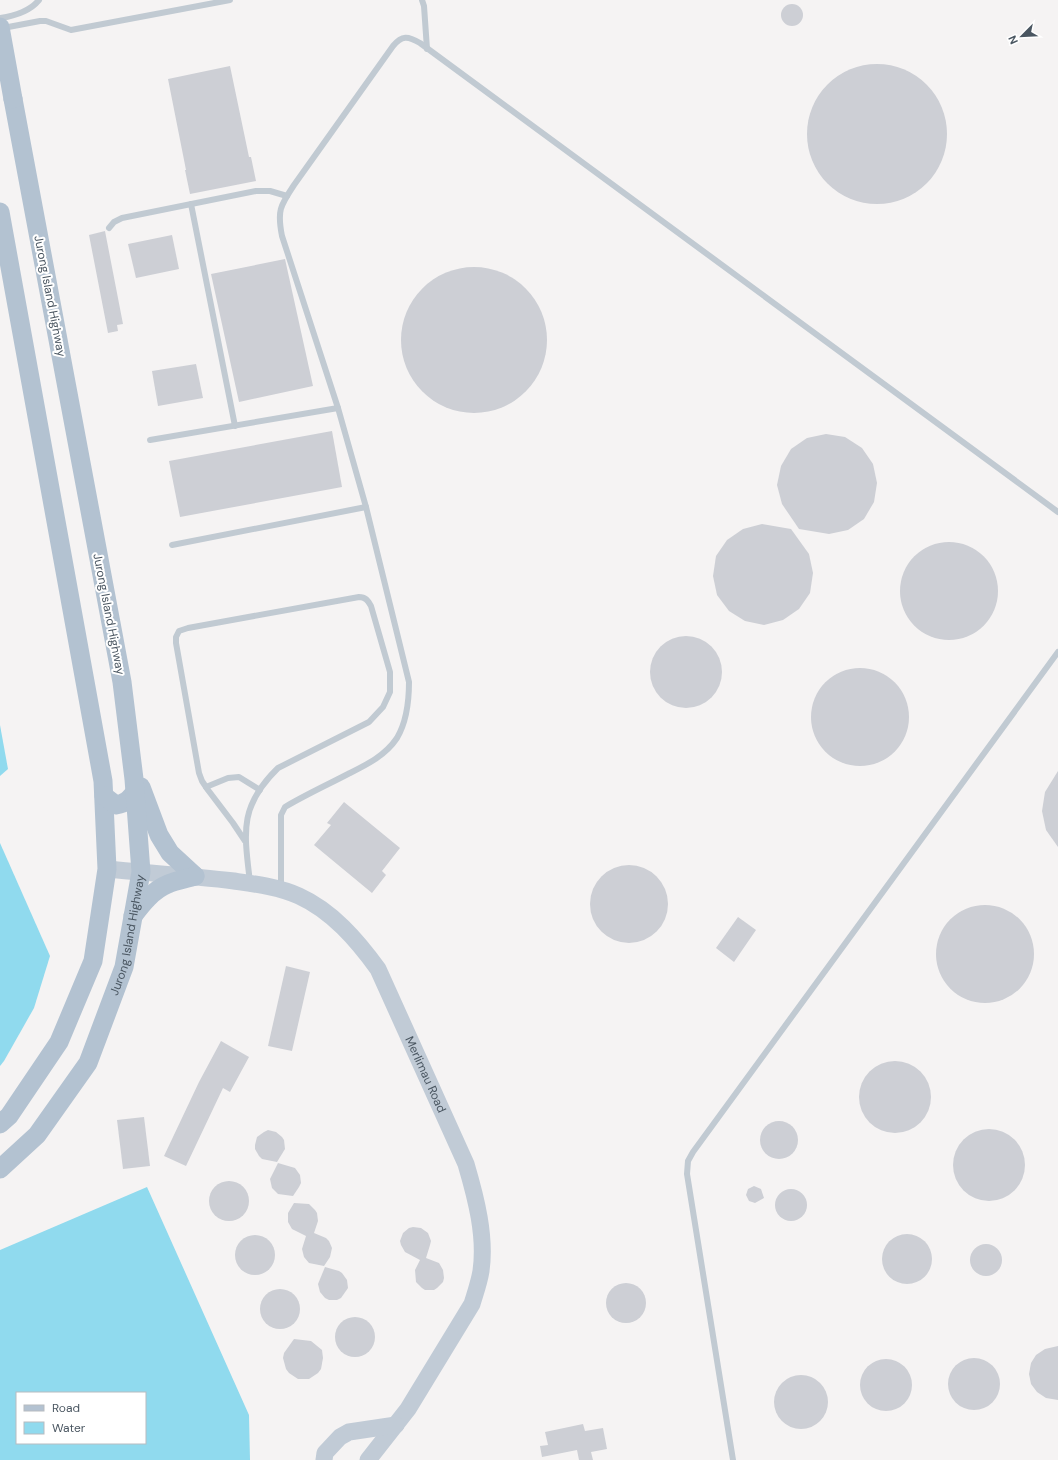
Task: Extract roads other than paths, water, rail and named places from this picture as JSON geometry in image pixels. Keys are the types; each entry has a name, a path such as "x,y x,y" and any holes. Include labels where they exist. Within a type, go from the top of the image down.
{"main road":[{"name":"Jurong Island Highway","path":"0,28 120,674 136,792 141,872 124,967 88,1063 36,1135 0,1169"},
{"path":"0,212 103,781 107,869 92,961 59,1042 9,1116 0,1124"},
{"path":"133,765 159,834 170,853 195,876"},
{"path":"104,796 116,805 123,804 128,801 136,792"},
{"path":"133,917 141,905 167,884 195,876"}],"street":[{"name":"Merlimau Road","path":"107,869 195,876 281,890 298,896 313,904 341,925 361,946 378,969 466,1164 474,1191 482,1249 481,1271 478,1287 472,1304 408,1409 368,1460"},
{"path":"324,1460 325,1454 340,1436 349,1432 396,1425"}],"lane":[{"path":"0,18 22,13 39,0"},
{"path":"0,28 46,21 71,30 230,0"},
{"path":"422,0 424,6 427,49"},
{"path":"281,890 281,815 285,807 371,762 386,752 397,738 406,718 409,698 409,682 366,507 338,408 282,236 279,214 281,205 286,196 397,41 408,37 427,49 1058,512"},
{"path":"109,228 114,222 122,218 256,191 270,191 286,196"},
{"path":"191,204 235,426"},
{"path":"150,440 338,408"},
{"path":"172,545 366,507"},
{"path":"245,841 233,822 206,787 199,773 176,637 179,631 188,628 352,598 365,598 371,606 390,672 390,692 383,707 369,722 278,768 267,779 254,799 246,819 245,841 250,884"},
{"path":"733,1460 687,1174 688,1161 1058,652"},
{"path":"206,787 228,778 239,777 260,790"}],"water":[{"path":"0,725 8,769 0,776"},
{"path":"0,843 50,956 34,1008 0,1066"},
{"path":"147,1187 249,1415 250,1460 0,1460 0,1250"}]}
